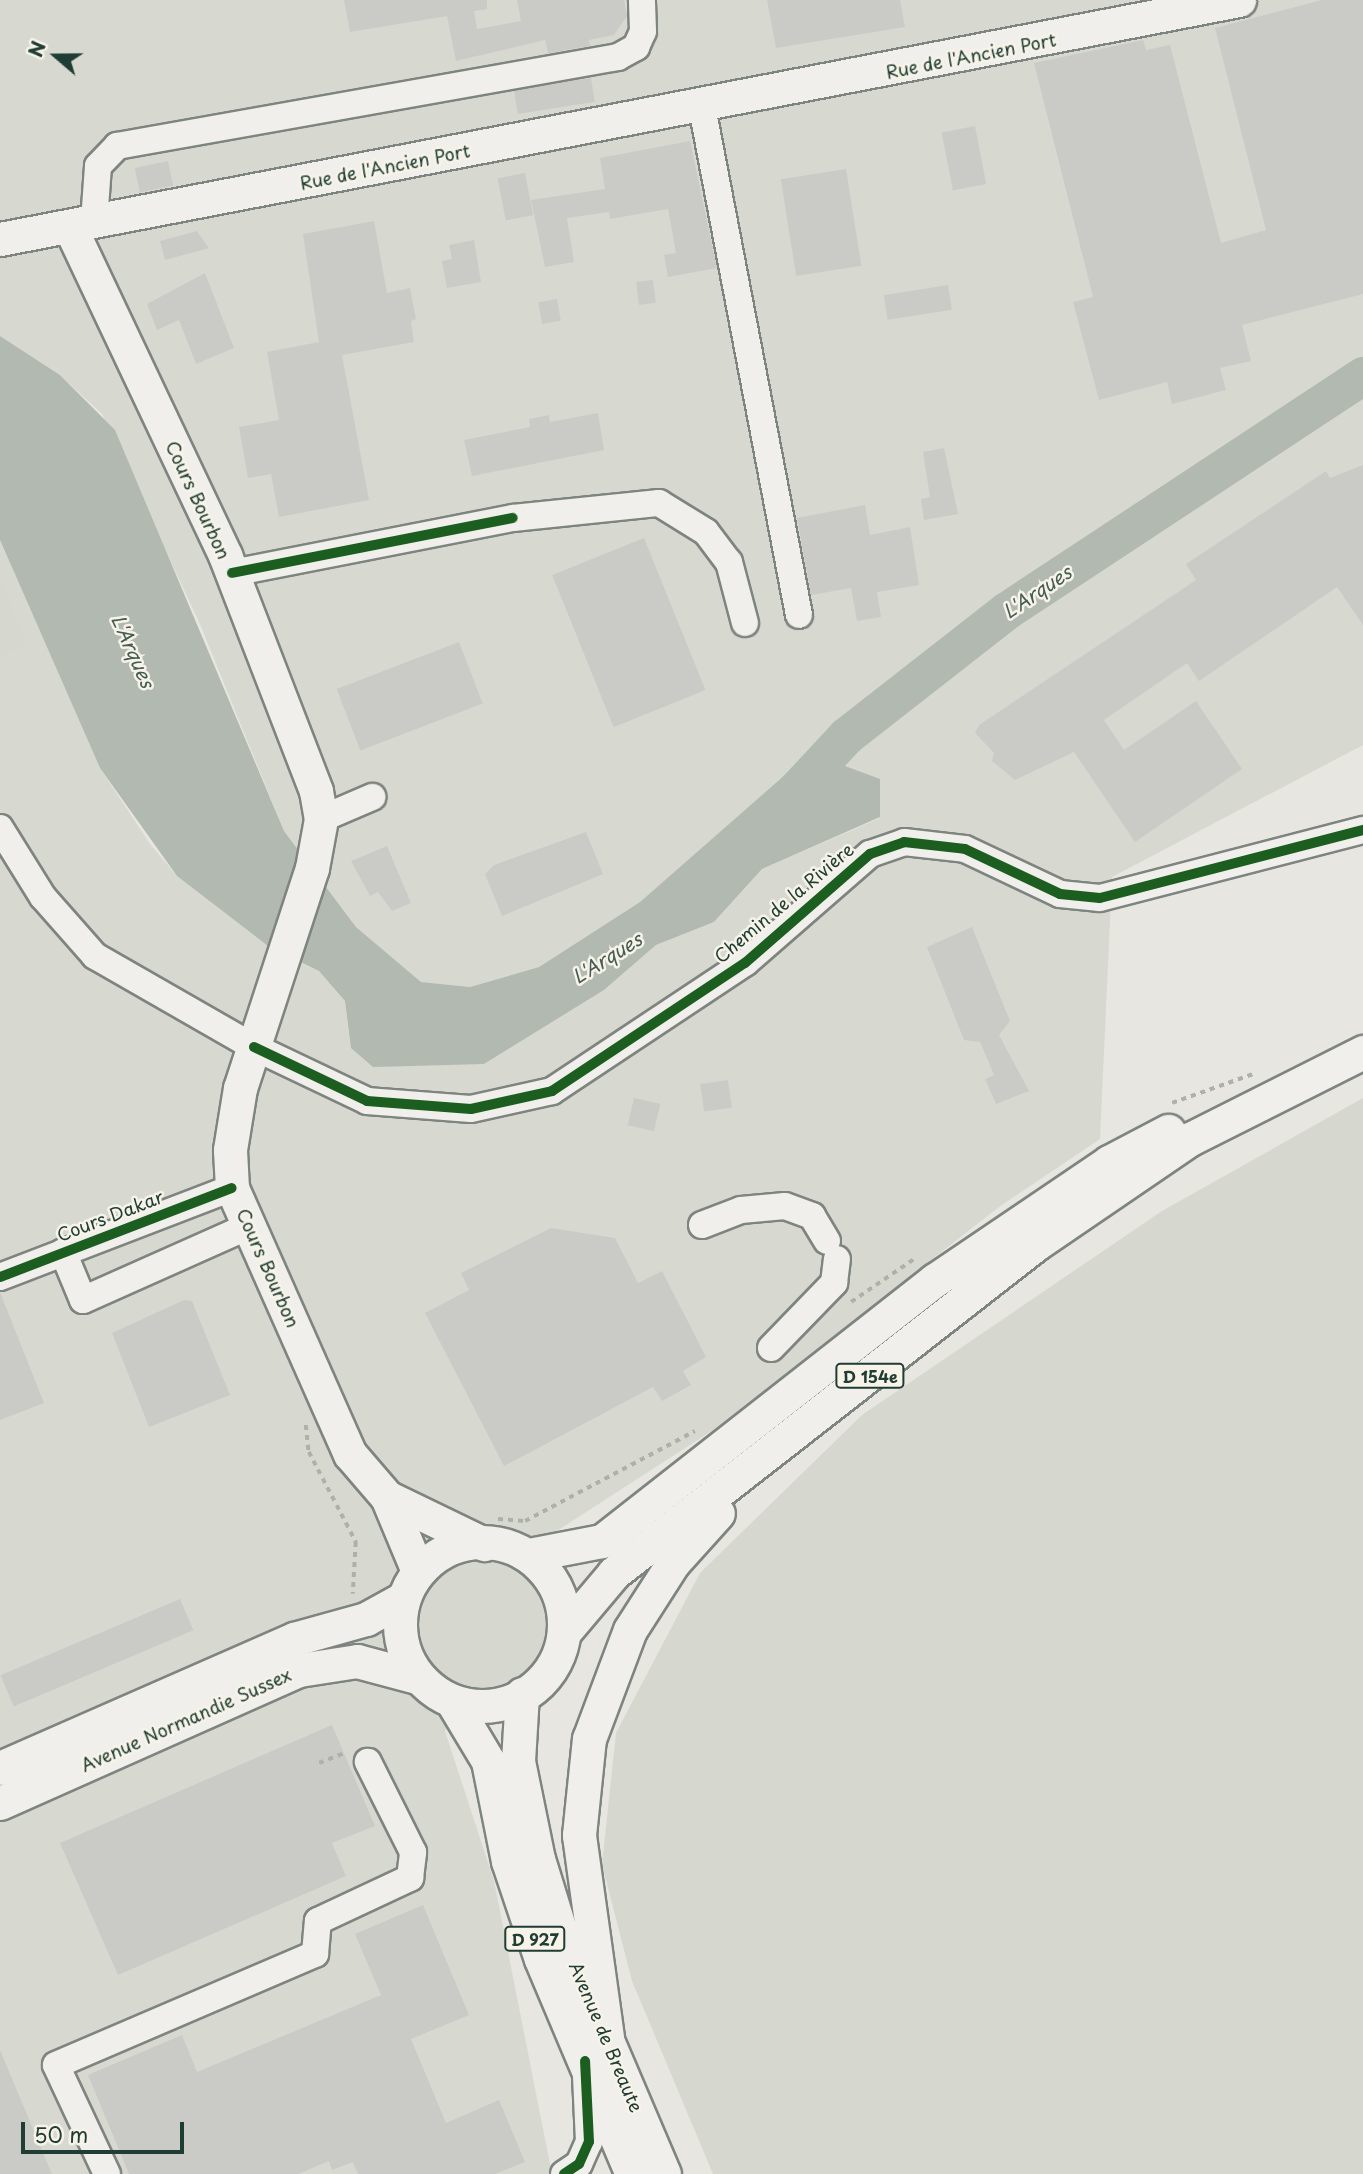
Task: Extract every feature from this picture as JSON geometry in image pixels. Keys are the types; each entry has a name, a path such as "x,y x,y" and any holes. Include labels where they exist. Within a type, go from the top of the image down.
{"main road":[{"name":"Rue de l'Ancien Port","path":"0,240 702,107 1239,0"},
{"name":"Cours Bourbon","path":"82,224 232,573 316,791 321,819 312,868 254,1048 230,1150 232,1188 350,1454 387,1497 410,1585"},
{"name":"D 154e","path":"566,1630 614,1573 1110,1192 1213,1126 1362,1052"},
{"name":"D 154e","path":"529,1555 602,1541 934,1280 1110,1162 1266,1085 1362,1052"},
{"path":"596,2049 579,1835 589,1739 601,1704 630,1630 673,1563 816,1419"},
{"name":"Cours Bourbon","path":"387,1497 486,1531"},
{"path":"486,1531 529,1555 558,1587 566,1630 554,1662 522,1694 494,1704 452,1701 418,1676 398,1630 410,1585 449,1551 486,1531"},
{"name":"Avenue Normandie Sussex","path":"0,1768 294,1639 349,1626 410,1585"},
{"name":"Avenue Normandie Sussex","path":"0,1803 299,1670 357,1661 418,1676"},
{"name":"Avenue de Breaute","path":"522,1694 518,1761 538,1859 632,2174"},
{"name":"Avenue de Breaute","path":"452,1701 488,1761 508,1861 596,2049 664,2174"}],"street":[{"path":"82,224 98,166 117,146 618,57 636,47 643,32 642,0"},
{"path":"702,107 799,615"},
{"path":"232,573 513,518 631,502 681,511 729,562 745,623"},
{"path":"321,819 372,797"},
{"name":"Chemin de la Rivière","path":"0,828 43,897 95,956 254,1048 367,1101 471,1109 552,1091 745,962 870,854 904,842 965,849 1059,894 1100,898 1363,830"},
{"name":"Cours Dakar","path":"0,1277 232,1188"},
{"path":"702,1225 741,1210 785,1206 812,1216 832,1250 834,1283 771,1348"},
{"path":"63,1252 83,1300 191,1257 249,1226"},
{"path":"107,2174 56,2065 315,1954 318,1921 410,1878 413,1852 368,1762"},
{"path":"564,2174 579,2164 589,2142 596,2049"}],"path":[{"path":"1167,1104 1266,1069"},
{"path":"845,1306 922,1254"},
{"path":"305,1418 309,1452 356,1542 349,1626"},
{"path":"486,1531 525,1521 709,1424"}],"shaded area":[{"path":"0,0 1363,0 1363,745 1112,877 1100,1139 999,1207 713,1430 546,1538 445,1731 494,1881 552,2174 0,2174 0,540 100,768 150,844 177,876 268,946 319,971 345,1001 351,1048 484,1064 604,990 656,945 714,922 762,869 880,818 810,753 640,902 539,967 470,987 421,982 356,927 284,831 199,622 102,414 60,375 0,336"},
{"path":"0,579 27,642 0,658"},
{"path":"1363,1098 1363,2174 713,2174 632,1981 602,1864 616,1733 700,1573 862,1415 1162,1211"},
{"path":"484,1557 510,1562 532,1576 546,1598 551,1624 546,1650 532,1672 510,1686 484,1691 458,1686 436,1672 422,1650 417,1624 422,1598 436,1576 458,1562"}],"water":[{"path":"0,336 60,375 115,430 284,831 356,927 421,982 470,987 539,967 640,902 810,753 880,779 880,817 762,869 714,922 656,945 604,990 484,1064 373,1067 351,1048 345,1001 319,971 268,946 177,876 100,768 0,540"}],"building":[{"path":"344,0 487,0 487,9 474,11 477,29 521,21 517,0 624,0 627,16 614,35 589,40 590,46 548,53 545,40 456,61 447,16 350,32"},
{"path":"767,0 900,0 905,27 776,48"},
{"path":"1322,0 1363,0 1363,294 1242,325 1251,361 1220,368 1226,390 1172,404 1167,382 1099,400 1073,302 1093,297 1034,63 1143,40 1146,50 1170,45 1221,243 1266,230 1215,28"},
{"path":"591,78 595,102 518,114 514,90"},
{"path":"975,126 986,184 953,190 942,132"},
{"path":"690,141 717,268 668,277 664,255 676,253 668,209 610,219 609,212 567,218 574,262 545,267 531,200 605,189 600,158"},
{"path":"168,161 173,185 140,193 135,168"},
{"path":"846,169 861,266 796,276 781,179"},
{"path":"525,173 533,215 506,221 498,178"},
{"path":"374,221 387,293 410,288 416,319 411,321 414,342 342,355 369,500 279,517 271,474 248,478 239,427 279,420 267,352 319,342 303,234"},
{"path":"197,231 209,248 165,260 160,241"},
{"path":"474,240 481,282 447,288 442,261 452,259 449,245"},
{"path":"205,273 234,348 196,364 179,320 157,330 147,304"},
{"path":"653,280 656,303 639,305 636,282"},
{"path":"948,285 952,310 888,320 884,295"},
{"path":"557,299 561,321 542,324 538,302"},
{"path":"598,413 604,450 472,476 464,440 530,427 529,419 549,415 550,422"},
{"path":"944,448 958,514 924,520 921,499 930,497 923,452"},
{"path":"1363,465 1363,625 1337,587 1199,681 1187,663 1104,720 1124,750 1196,701 1242,769 1135,842 1074,752 1015,780 992,761 994,753 975,733 979,725 1196,580 1186,564 1326,471 1330,478"},
{"path":"865,505 870,535 910,527 919,585 877,592 881,617 857,621 851,588 811,595 797,518"},
{"path":"644,538 705,690 614,727 552,575"},
{"path":"459,642 483,704 360,751 337,689"},
{"path":"586,832 603,874 502,916 485,874 494,865"},
{"path":"387,846 411,903 392,911 378,892 370,896 351,861"},
{"path":"972,927 1010,1021 999,1035 1029,1091 996,1104 985,1079 994,1075 980,1042 964,1040 927,947"},
{"path":"728,1080 732,1108 704,1112 700,1084"},
{"path":"634,1098 660,1104 654,1131 628,1125"},
{"path":"551,1228 615,1238 638,1283 662,1271 706,1357 683,1371 691,1385 662,1401 653,1387 504,1466 425,1313 469,1290 461,1273"},
{"path":"0,1292 44,1403 0,1420"},
{"path":"184,1300 192,1301 230,1395 149,1427 112,1333"},
{"path":"180,1599 193,1630 14,1706 1,1675"},
{"path":"332,1725 375,1826 332,1843 346,1876 118,1975 60,1843"},
{"path":"423,1905 469,2015 411,2039 446,2123 499,2100 525,2162 495,2174 358,2174 353,2162 332,2170 329,2161 298,2174 129,2174 88,2075 182,2035 197,2072 381,1995 355,1934"},
{"path":"0,2050 52,2174 0,2174"}],"waterway":[{"name":"L'Arques","path":"791,796 847,736 1007,611 1363,376"}],"cycle path":[{"path":"232,573 513,518"},
{"path":"254,1047 367,1101 471,1109 552,1091 745,963 870,854 904,842 965,849 1060,894 1100,898 1363,830"},
{"path":"0,1277 232,1188"},
{"path":"564,2174 579,2164 589,2142 585,2061"}]}
